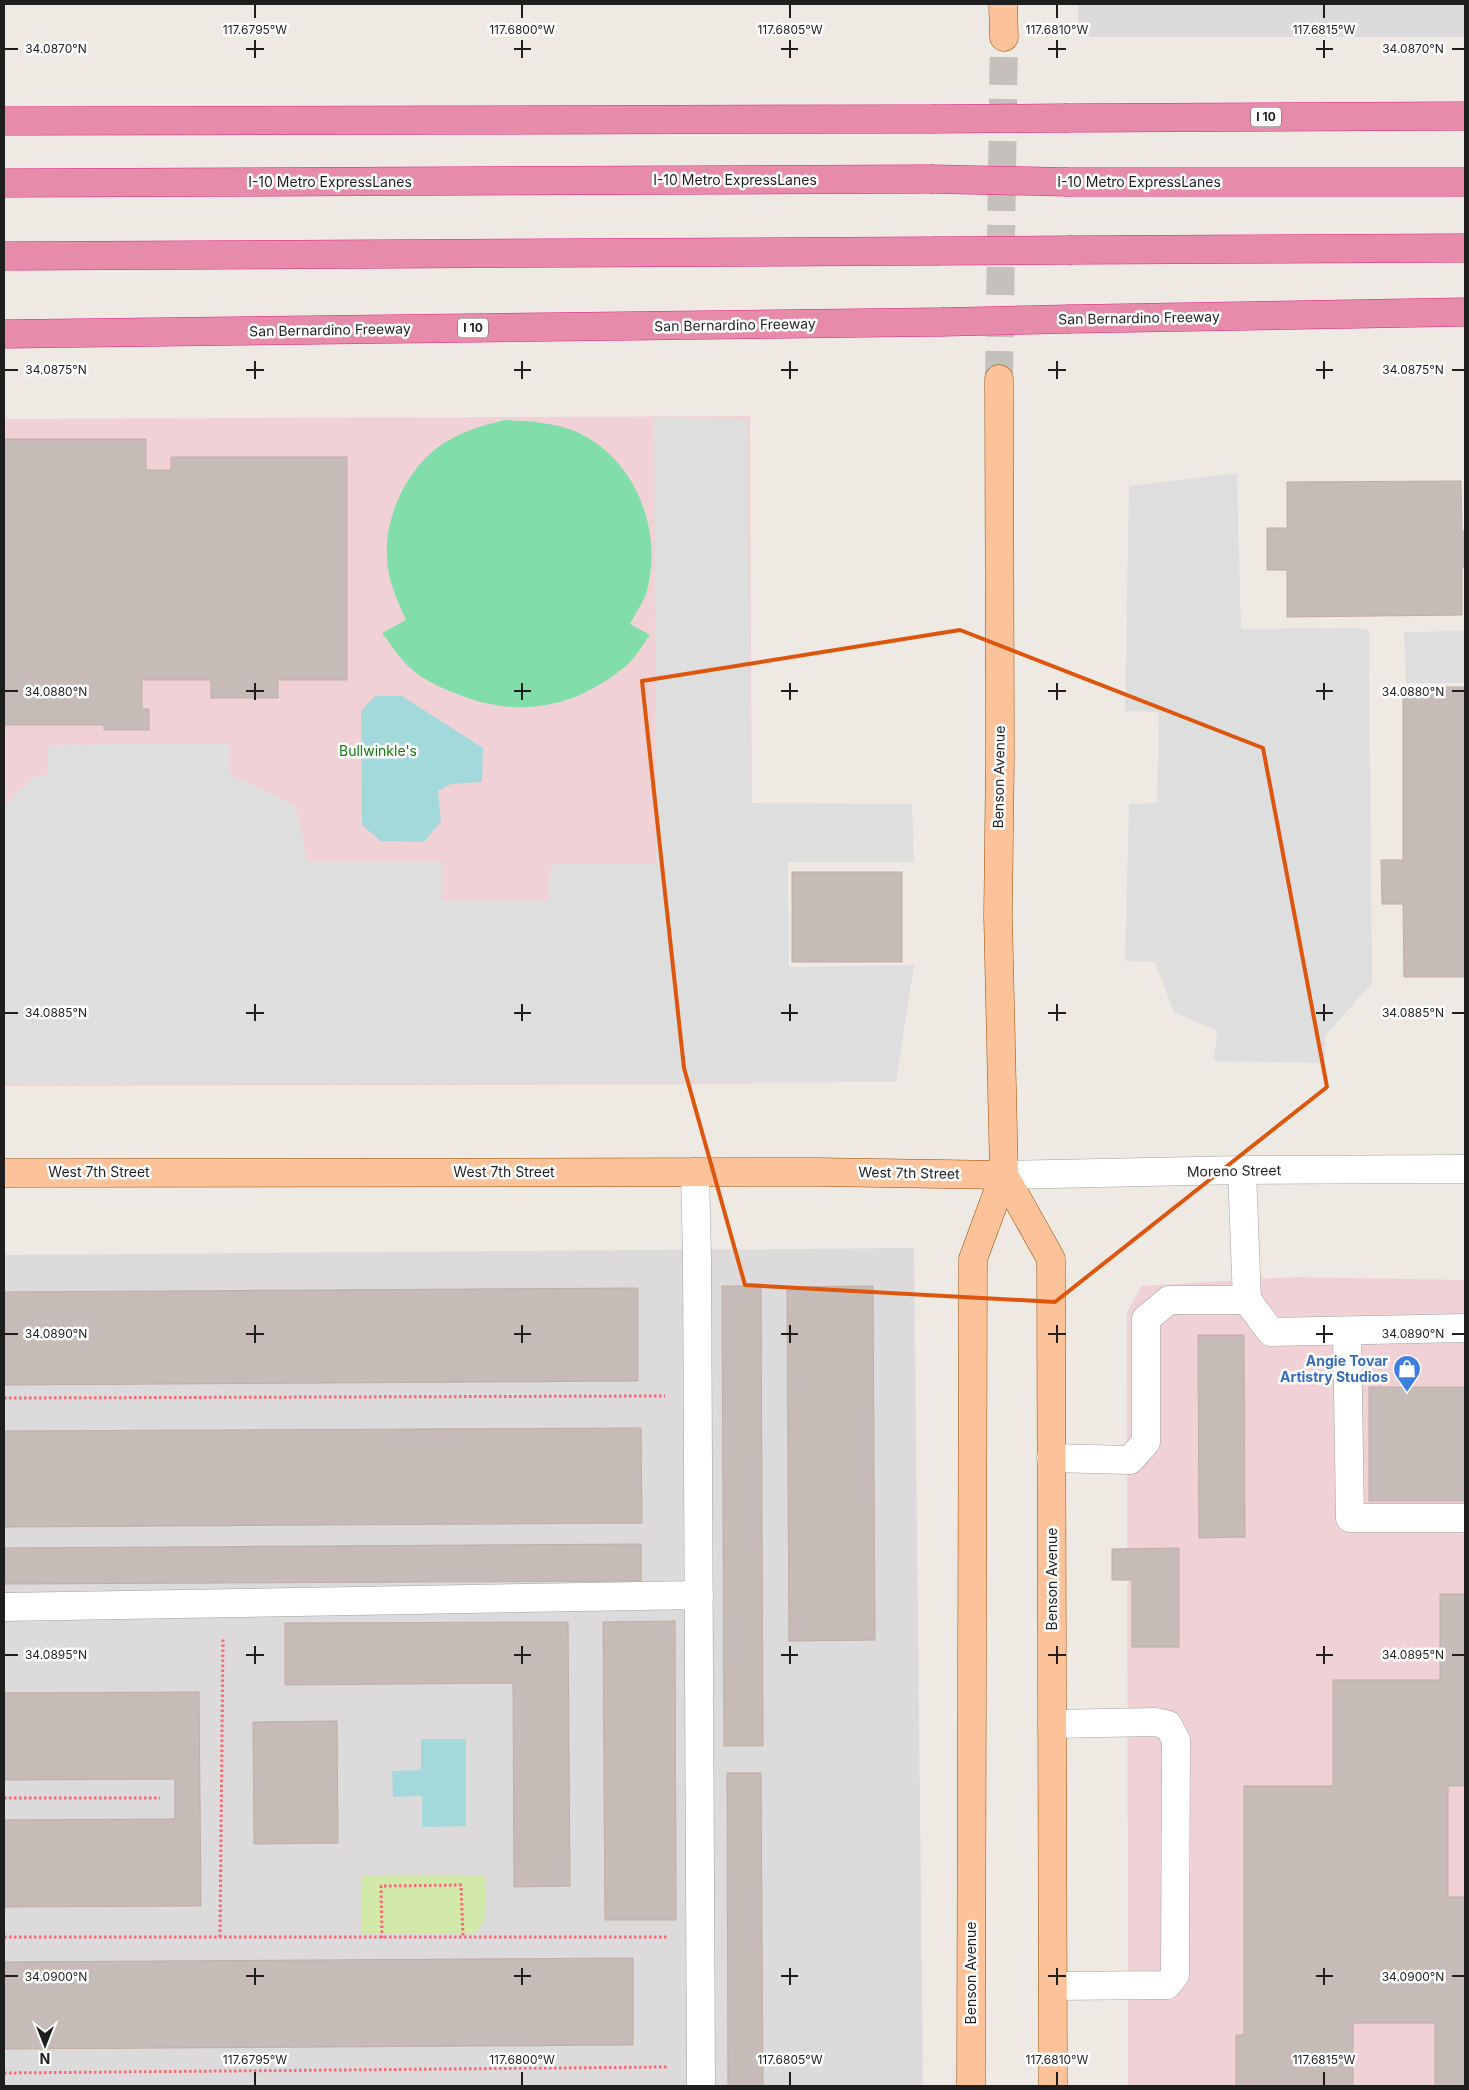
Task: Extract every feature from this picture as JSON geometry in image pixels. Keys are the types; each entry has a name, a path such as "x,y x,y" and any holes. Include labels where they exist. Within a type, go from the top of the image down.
{"highway":[{"name":"I 10","path":"4,121 1465,116"},
{"name":"I-10 Metro ExpressLanes","path":"4,183 931,179 1068,182 1465,182"},
{"path":"4,256 1465,248"},
{"name":"San Bernardino Freeway","path":"4,334 942,322 1465,312"}],"main road":[{"path":"1004,4 1004,37"},
{"name":"Benson Avenue","path":"971,2086 972,1259 1004,1175 998,916 1000,756 999,379"},
{"name":"West 7th Street","path":"4,1173 694,1172 1004,1175"},
{"name":"Benson Avenue","path":"1004,1175 1051,1259 1053,2086"}],"street":[{"name":"Moreno Street","path":"1004,1175 1242,1170 1465,1169"},
{"path":"1242,1170 1247,1300 1271,1332 1465,1328"},
{"path":"694,1172 698,1396 700,2077"},
{"path":"1051,1458 1130,1460 1146,1442 1146,1319 1169,1300 1247,1300"},
{"path":"1347,1330 1350,1518 1465,1518"},
{"path":"4,1607 699,1595"},
{"path":"1052,1724 1155,1722 1168,1725 1176,1740 1175,1975 1167,1985 1053,1986"}],"path":[{"path":"4,1398 698,1396"},
{"path":"220,1937 223,1603"},
{"path":"4,1798 160,1798"},
{"path":"382,1938 381,1886 462,1885 462,1937"},
{"path":"4,1937 700,1937"},
{"path":"4,2073 700,2077"}],"highlighted area":[{"path":"960,630 1263,748 1327,1087 1055,1302 745,1285 684,1068 642,681"}],"shaded area":[{"path":"1078,4 1465,4 1465,37 1078,37"},
{"name":"Bullwinkle's","path":"750,416 753,1084 4,1086 4,419"},
{"path":"654,418 747,419 751,803 912,804 914,862 788,862 789,967 914,965 896,1082 4,1084 4,806 34,777 47,775 48,745 230,743 230,774 296,806 307,861 441,862 442,901 548,901 551,863 656,863"},
{"path":"1237,473 1241,629 1361,628 1369,630 1372,983 1325,1036 1325,1063 1214,1061 1217,1031 1174,1012 1155,962 1125,961 1129,804 1157,803 1159,712 1125,711 1129,486"},
{"path":"1465,631 1465,683 1406,683 1404,632"},
{"path":"914,1248 923,2086 4,2086 4,1255"},
{"path":"1295,1277 1465,1280 1465,2086 1128,2086 1127,1312 1142,1286"}],"green space":[{"path":"505,420 546,423 569,429 592,440 611,456 627,475 639,497 647,520 651,545 651,570 646,594 630,624 650,635 630,662 608,680 567,700 546,705 525,707 503,706 480,702 444,689 410,668 382,633 406,620 396,598 389,575 387,542 394,509 409,478 431,453 444,443 474,429"},
{"path":"361,1875 486,1875 486,1906 483,1922 475,1933 362,1934"}],"water":[{"path":"375,696 402,696 483,748 482,782 451,784 438,791 441,821 424,842 381,841 362,825 361,711"},
{"path":"421,1739 466,1739 466,1826 422,1827 422,1796 393,1797 392,1771 421,1770"}],"building":[{"path":"4,439 146,439 146,470 171,470 171,457 347,457 347,680 278,680 278,698 211,698 211,680 142,680 142,709 149,709 149,730 104,730 104,725 4,725"},
{"path":"1461,481 1462,531 1465,531 1465,567 1462,567 1462,615 1287,617 1287,570 1267,570 1267,528 1287,528 1287,482"},
{"path":"1403,687 1465,687 1465,977 1404,977 1403,904 1382,904 1381,860 1403,860"},
{"path":"792,872 902,872 902,962 792,962"},
{"path":"722,1286 761,1286 763,1746 724,1746"},
{"path":"873,1286 875,1640 789,1641 787,1287"},
{"path":"638,1288 638,1381 4,1385 4,1292"},
{"path":"1198,1335 1244,1335 1245,1537 1199,1538"},
{"path":"1369,1387 1465,1387 1465,1501 1369,1501"},
{"path":"641,1428 642,1523 4,1527 4,1431"},
{"path":"641,1544 641,1581 4,1584 4,1548"},
{"path":"1179,1548 1179,1647 1132,1647 1132,1580 1112,1580 1112,1549"},
{"path":"1440,1594 1465,1594 1465,1786 1448,1786 1448,1897 1465,1897 1465,2086 1435,2086 1435,2023 1353,2023 1353,2086 1236,2086 1236,2035 1244,2035 1244,1786 1333,1786 1333,1680 1440,1680"},
{"path":"675,1621 676,1920 605,1920 603,1622"},
{"path":"568,1622 570,1886 514,1887 513,1683 285,1685 285,1623"},
{"path":"199,1692 201,1906 4,1907 4,1820 175,1819 175,1779 4,1780 4,1693"},
{"path":"337,1721 338,1843 254,1844 253,1722"},
{"path":"727,1773 761,1773 763,2086 728,2086"},
{"path":"633,1958 633,2045 4,2049 4,1962"}],"tunnel":[{"path":"999,379 1004,37"}],"place":[{"name":"Angie Tovar Artistry Studios","path":"1407,1393"}]}
